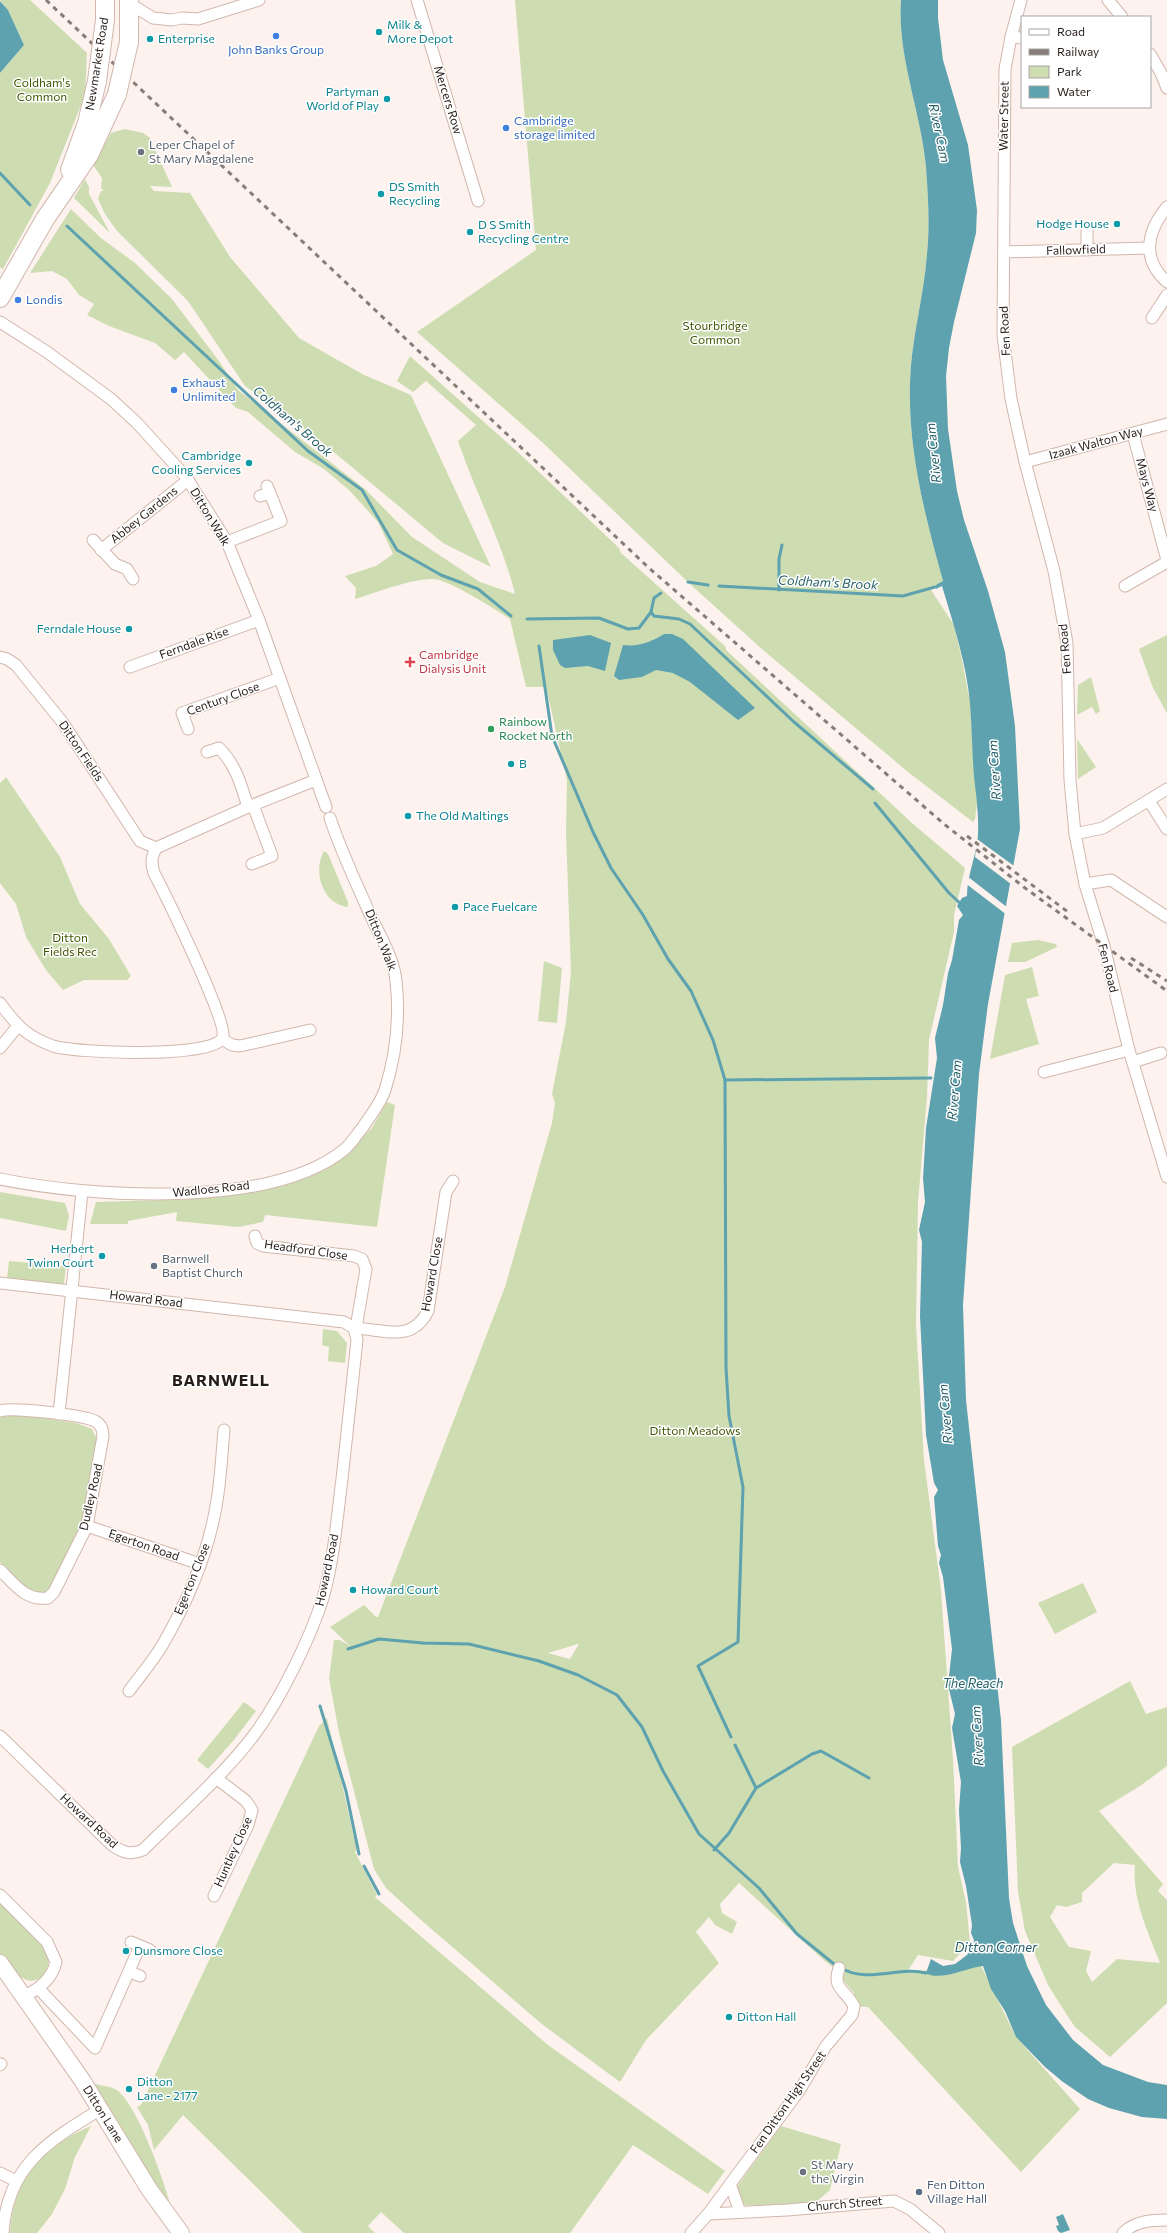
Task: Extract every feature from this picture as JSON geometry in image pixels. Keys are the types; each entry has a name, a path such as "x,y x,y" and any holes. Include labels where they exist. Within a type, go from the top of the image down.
{"main road":[{"name":"Newmarket Road","path":"60,195 81,141 93,101 105,20 105,0"},
{"name":"Newmarket Road","path":"0,298 60,195 89,155 115,100 129,42 129,2"},
{"path":"93,101 100,111 105,111 115,100"},
{"name":"Ditton Lane","path":"0,1963 101,2109 149,2189 181,2233"}],"street":[{"path":"129,2 153,18 172,20 182,18 198,19 259,0"},
{"name":"Mercers Row","path":"417,0 478,201"},
{"name":"Water Street","path":"1004,234 1005,69 1011,37 1021,0"},
{"path":"1108,0 1121,16"},
{"path":"1011,37 1021,38"},
{"path":"1151,56 1161,73 1167,88"},
{"path":"1167,206 1152,231 1148,248 1156,267 1167,282"},
{"path":"1086,250 1087,229"},
{"name":"Fen Road","path":"1004,234 1003,335 1011,399 1024,462 1054,571 1067,643 1069,757 1075,834 1085,884 1104,946 1129,1050 1167,1178"},
{"name":"Fallowfield","path":"1004,252 1148,248"},
{"path":"1152,318 1167,295"},
{"name":"Ditton Walk","path":"0,322 47,352 110,399 137,423 188,480 227,542 259,620 326,807"},
{"name":"Izaak Walton Way","path":"1024,462 1167,424"},
{"name":"Mays Way","path":"1133,434 1167,561"},
{"name":"Abbey Gardens","path":"101,550 188,480"},
{"path":"227,542 281,521 266,492"},
{"name":"Abbey Gardens","path":"93,540 115,564 127,569 133,579"},
{"path":"1125,586 1167,561"},
{"name":"Ferndale Rise","path":"130,667 259,620"},
{"name":"Ditton Fields","path":"0,656 8,659 16,665 64,723 140,841 156,848"},
{"name":"Century Close","path":"188,729 182,713 280,678"},
{"path":"207,752 219,748 227,756 237,771 250,806 272,856 252,864"},
{"path":"0,1004 17,1027 34,1038 54,1046 73,1051 111,1053 175,1051 212,1047 222,1039 224,1033 220,1020 193,953 154,873 151,864 152,856 156,848 250,806 316,780"},
{"path":"1075,834 1104,828 1167,789"},
{"path":"1149,801 1167,829"},
{"name":"Ditton Walk","path":"330,818 337,840 387,951 396,978 398,1025 384,1092"},
{"path":"1085,884 1111,880 1167,917"},
{"path":"0,1048 17,1027"},
{"path":"222,1039 232,1045 240,1046 310,1030"},
{"path":"1044,1072 1129,1050"},
{"path":"1133,1062 1161,1053"},
{"name":"Wadloes Road","path":"0,1179 38,1187 82,1192 165,1194 236,1189 303,1172 332,1159 346,1148 367,1121 384,1092"},
{"name":"Howard Close","path":"354,1328 399,1333 413,1330 422,1323 428,1311 446,1192 453,1181"},
{"path":"59,1414 82,1192"},
{"name":"Headford Close","path":"255,1236 257,1243 263,1246 354,1256 362,1259 366,1269 357,1322 354,1328"},
{"name":"Howard Road","path":"0,1283 344,1322 354,1328 357,1340 338,1514 323,1597 301,1651 271,1711 253,1736 216,1778 143,1850 135,1853 127,1853 112,1845 0,1736"},
{"name":"Dudley Road","path":"0,1411 59,1414 91,1419 96,1421 103,1429 96,1484 87,1526 54,1592 48,1598 32,1598 1,1574"},
{"name":"Egerton Close","path":"129,1692 162,1645 182,1607 207,1546 218,1495 224,1430"},
{"name":"Egerton Road","path":"87,1526 200,1564"},
{"name":"Huntley Close","path":"214,1896 248,1825 252,1810 246,1801 216,1778"},
{"path":"0,1895 47,1942 55,1956 55,1968 39,1989 24,1996"},
{"path":"39,1989 94,2048 135,1974 140,1946"},
{"name":"Fen Ditton High Street","path":"691,2233 708,2214 799,2091 826,2046 852,2015 854,2006 837,1985 836,1976 839,1968"},
{"path":"3,2233 4,2215 16,2181 30,2160 58,2135 101,2109"},
{"path":"0,2173 16,2181"},
{"path":"730,2184 740,2212"},
{"name":"Church Street","path":"708,2214 894,2201 910,2209 939,2233"},
{"path":"1122,2233 1127,2229 1149,2220 1167,2220"}],"green space":[{"name":"Coldham's Common","path":"0,0 30,0 87,53 85,95 50,183 3,269 0,267 0,73 24,45 8,10"},
{"name":"Stourbridge Common","path":"515,0 901,0 901,21 906,63 926,167 928,210 928,243 911,367 910,408 912,433 924,508 943,581 931,590 954,625 970,703 977,804 975,819 973,822 908,772 763,650 691,585 542,442 417,332 536,250"},
{"path":"125,129 143,133 150,138 172,187 150,186 154,191 190,193 230,257 299,338 364,375 411,395 491,567 443,543 323,443 245,386 188,301 117,231 105,214 98,199 101,191 104,191 101,188 102,178 93,165 111,133"},
{"path":"85,179 89,187 89,194 110,233 74,198"},
{"name":"Ditton Meadows","path":"71,209 101,238 135,263 172,299 219,361 238,390 366,490 412,537 480,582 515,594 510,574 496,536 458,441 476,425 426,381 413,392 397,381 410,356 522,456 619,548 621,553 726,647 726,650 912,823 965,868 954,915 954,932 929,1040 927,1097 918,1203 916,1325 924,1460 941,1590 953,1759 958,1867 966,1902 970,1943 953,1961 918,1955 907,1972 981,1966 1016,2037 1080,2109 1021,2172 868,2007 854,2006 854,1993 837,1973 841,1973 826,1962 739,1883 720,1904 722,1913 737,1922 732,1934 715,1925 709,1917 696,1932 719,1963 646,2040 620,2082 543,2025 421,1920 386,1888 374,1869 339,1733 329,1678 334,1640 340,1640 350,1646 330,1627 364,1605 376,1617 378,1617 505,1287 552,1123 555,1103 552,1094 566,1022 571,971 566,833 567,780 546,687 526,687 510,619 460,589 439,580 432,579 403,584 355,599 356,588 345,576 376,566 393,554 378,522 349,490 324,469 295,452 248,412 236,408 184,352 175,360 155,343 109,326 87,315 94,304 79,295 67,279 52,271 30,273","holes":["579,1644 570,1659 548,1653"]},
{"path":"1167,635 1167,713 1153,688 1139,649"},
{"path":"1091,677 1100,711 1096,714 1092,707 1077,715 1078,685"},
{"path":"1077,739 1096,767 1078,779"},
{"name":"Ditton Fields Rec","path":"6,777 60,857 80,904 109,939 131,976 127,980 84,980 63,990 46,970 26,937 16,904 0,883 0,783"},
{"path":"324,851 328,854 348,902 348,907 339,905 332,900 326,894 322,886 319,868"},
{"path":"1038,940 1056,944 1057,947 1025,962 1008,962 1012,943"},
{"path":"544,961 562,968 557,1023 538,1021"},
{"path":"1032,967 1039,996 1026,999 1039,1044 990,1059 1005,975"},
{"path":"387,1102 395,1105 377,1227 265,1215 263,1222 238,1227 176,1221 177,1212 128,1221 128,1224 90,1224 96,1202 194,1199 298,1181 347,1153 372,1128"},
{"path":"0,1192 65,1203 69,1216 66,1231 0,1218"},
{"path":"9,1261 66,1266 64,1284 7,1278"},
{"path":"323,1329 337,1331 347,1343 345,1363 328,1361 329,1347 322,1345"},
{"path":"11,1413 76,1423 92,1429 98,1441 87,1501 76,1541 58,1578 46,1594 27,1588 0,1562 0,1415"},
{"path":"1083,1583 1097,1612 1055,1634 1038,1603"},
{"path":"1130,1681 1146,1714 1167,1707 1167,1766 1140,1786 1099,1811 1163,1884 1158,1891 1167,1900 1167,2003 1110,2057 1075,2027 1048,1985 1025,1931 1018,1892 1012,1747","holes":["1114,1863 1135,1865 1138,1903 1160,1963 1117,1959 1092,1982 1086,1971 1091,1951 1069,1947 1050,1917 1057,1905 1066,1907 1082,1902 1082,1893"]},
{"path":"244,1702 256,1711 233,1741 208,1769 197,1760"},
{"path":"327,1718 357,1850 355,1852 377,1895 375,1897 548,2045 725,2171 708,2194 633,2145 570,2233 404,2233 381,2212 368,2226 375,2233 303,2233 183,2115 154,2150 148,2125 137,2107 141,2105 319,1726"},
{"path":"0,1899 49,1946 48,1966 40,1978 34,1981 26,1980 18,1975 0,1954"},
{"path":"91,2083 115,2089 123,2096 132,2109 149,2143 163,2180 171,2207 168,2207"},
{"path":"91,2126 75,2157 65,2189 52,2214 37,2233 10,2233 12,2214 17,2197 24,2181 34,2167 45,2154 59,2143"},
{"path":"781,2126 841,2144 830,2190 815,2203 783,2207 745,2205 740,2200 736,2188"}],"water":[{"path":"901,0 938,0 938,18 943,60 968,145 977,210 976,233 949,348 946,376 948,429 957,491 964,520 988,591 1005,652 1015,726 1020,829 988,1004 979,1074 963,1305 966,1400 1001,1720 1009,1898 1013,1923 1027,1966 1046,2005 1073,2040 1103,2065 1148,2082 1167,2085 1167,2119 1142,2117 1109,2108 1088,2099 1063,2082 1045,2067 1016,2037 1005,2011 991,1989 983,1966 938,1976 926,1973 931,1959 943,1966 955,1964 967,1955 973,1947 974,1940 971,1933 972,1925 966,1886 960,1862 961,1848 959,1810 961,1782 952,1728 955,1714 948,1685 952,1649 943,1577 939,1563 941,1555 938,1546 934,1497 938,1490 934,1483 926,1435 920,1316 922,1242 919,1230 925,1202 923,1178 926,1128 937,1058 935,1038 943,1005 959,920 963,915 957,906 962,898 967,896 967,888 976,849 978,827 970,704 966,674 942,586 936,589 936,585 943,581 924,508 912,433 910,408 911,367 928,243 928,210 926,167 906,63 901,21"},
{"path":"0,1 8,10 24,45 0,73"},
{"path":"664,634 672,634 683,639 755,708 738,720 690,682 673,673 656,670 642,677 619,680 614,676 623,645 645,643"},
{"path":"590,635 611,643 605,671 588,666 565,668 560,665 553,650 553,640"},
{"path":"1063,2214 1070,2230 1061,2233 1058,2231 1056,2226 1059,2225 1056,2217"}],"pier":[{"path":"977,839 1014,866 1011,884 975,857"},
{"path":"967,876 1008,908 1007,915 965,883"}],"waterway":[{"path":"0,173 30,205"},
{"name":"Coldham's Brook","path":"67,226 308,451 362,490 397,550 441,575 478,589 511,616"},
{"path":"779,590 779,559 782,545"},
{"name":"Coldham's Brook","path":"688,582 708,585"},
{"name":"Coldham's Brook","path":"719,586 903,596 935,587"},
{"name":"Coldham's Brook","path":"527,619 599,618 628,629 639,628 651,612 654,598 661,593"},
{"path":"651,612 654,616 679,619 690,624 794,722 873,789"},
{"path":"539,646 552,736 593,832 611,868 643,915 668,959 691,991 713,1040 725,1080 726,1368 729,1416 743,1487 738,1642 698,1666 731,1737"},
{"path":"875,803 949,893 962,905"},
{"path":"725,1080 931,1078"},
{"path":"348,1649 379,1639 423,1643 469,1644 539,1661 578,1675 617,1695 642,1727 663,1771 699,1834 759,1888 797,1934 834,1964"},
{"path":"320,1706 346,1791 359,1854"},
{"path":"714,1850 729,1833 756,1788 735,1745"},
{"path":"756,1788 812,1754 821,1751 869,1778"},
{"path":"364,1866 379,1894"},
{"path":"841,1968 851,1973 862,1975 916,1971 926,1973"}],"railway":[{"path":"46,0 649,568 944,824 1025,888 1167,991"},
{"path":"967,836 1068,912"},
{"path":"1131,958 1167,981"}],"place":[{"name":"Milk & More Depot","path":"379,32"},
{"name":"John Banks Group","path":"276,36"},
{"name":"Enterprise","path":"150,39"},
{"name":"Partyman World of Play","path":"387,99"},
{"name":"Cambridge storage limited","path":"506,128"},
{"name":"Leper Chapel of St Mary Magdalene","path":"141,152"},
{"name":"DS Smith Recycling","path":"381,194"},
{"name":"Hodge House","path":"1117,224"},
{"name":"D S Smith Recycling Centre","path":"470,232"},
{"name":"Londis","path":"18,300"},
{"name":"Exhaust Unlimited","path":"174,390"},
{"name":"Cambridge Cooling Services","path":"249,463"},
{"name":"Ferndale House","path":"129,629"},
{"name":"Cambridge Dialysis Unit","path":"410,662"},
{"name":"Rainbow Rocket North","path":"491,729"},
{"name":"B","path":"511,764"},
{"name":"The Old Maltings","path":"408,816"},
{"name":"Pace Fuelcare","path":"455,907"},
{"name":"Herbert Twinn Court","path":"102,1256"},
{"name":"Barnwell Baptist Church","path":"154,1266"},
{"name":"Howard Court","path":"353,1590"},
{"name":"Dunsmore Close","path":"126,1951"},
{"name":"Ditton Hall","path":"729,2017"},
{"name":"Ditton Lane - 2177","path":"129,2089"},
{"name":"St Mary the Virgin","path":"803,2172"},
{"name":"Fen Ditton Village Hall","path":"919,2192"}],"district":[{"name":"BARNWELL","path":"221,1380"}],"water label":[{"name":"River Cam","path":"940,133"},
{"name":"River Cam","path":"933,453"},
{"name":"River Cam","path":"994,770"},
{"name":"River Cam","path":"954,1090"},
{"name":"River Cam","path":"945,1414"},
{"name":"The Reach","path":"973,1683"},
{"name":"River Cam","path":"977,1736"},
{"name":"Ditton Corner","path":"996,1947"}]}
